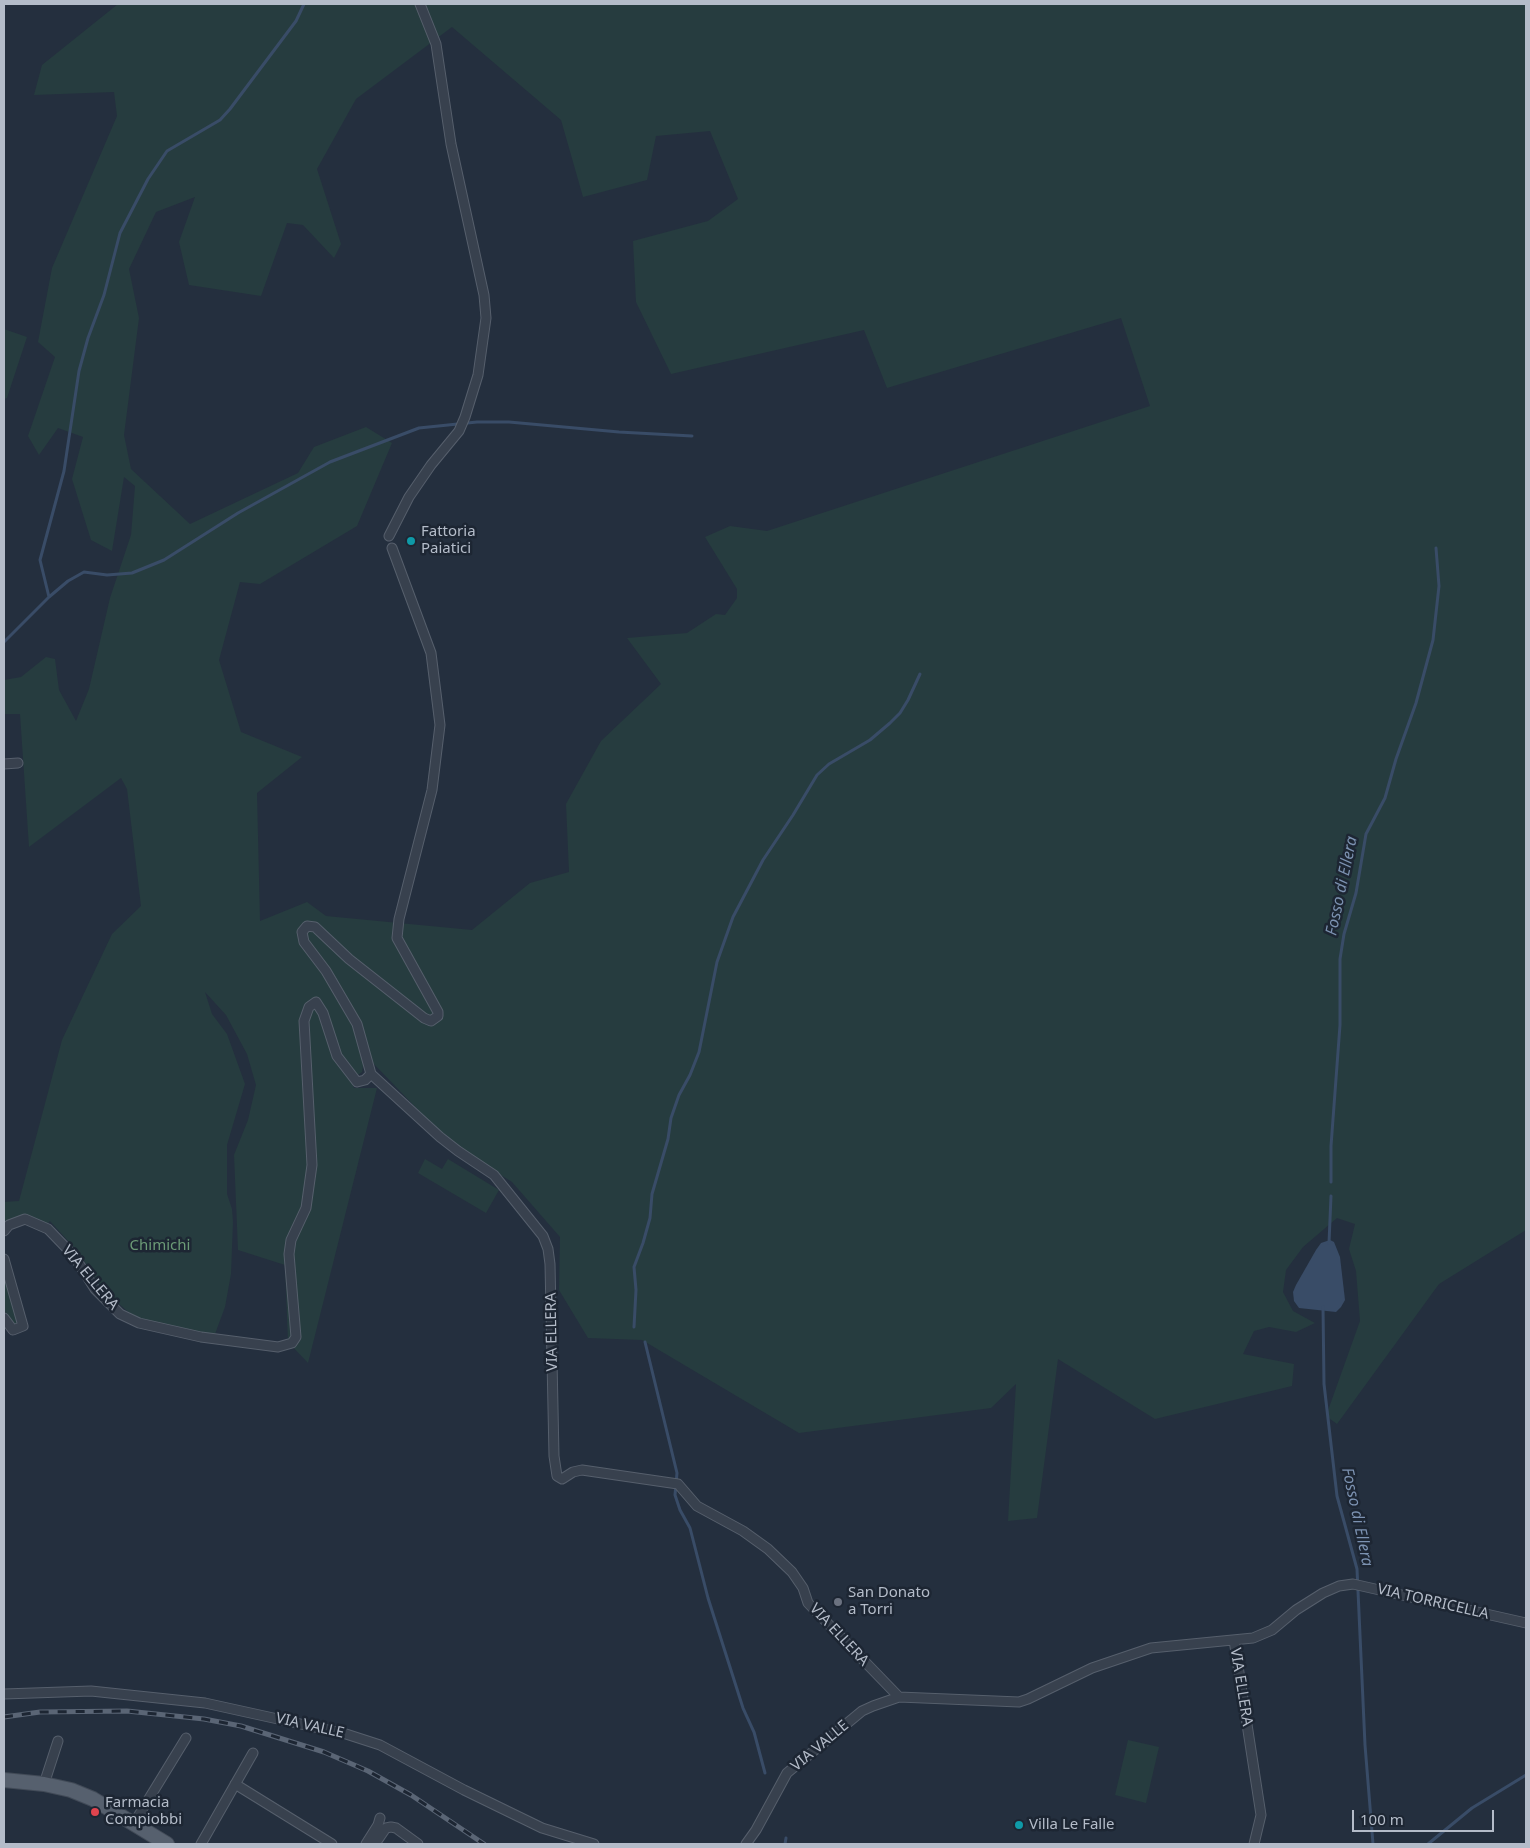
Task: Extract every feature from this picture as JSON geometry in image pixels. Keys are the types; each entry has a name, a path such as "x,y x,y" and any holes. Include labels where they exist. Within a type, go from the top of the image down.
{"main road":[{"path":"4,1780 44,1784 71,1790 93,1799 167,1844"}],"street":[{"path":"389,536 409,497 431,465 459,431 466,417 478,375 486,318 451,144 436,44 420,4"},
{"path":"371,1074 356,1024 326,971 304,942 302,935 307,926 315,927 349,959 424,1018 433,1021 438,1016 438,1012 397,938 399,919 432,790 440,725 431,653 392,548"},
{"path":"4,764 18,763"},
{"name":"VIA ELLERA","path":"4,1231 9,1226 25,1219 48,1229 74,1256 95,1289 120,1314 139,1323 200,1337 278,1347 292,1344 296,1337 289,1254 291,1240 306,1208 312,1165 304,1021 309,1007 316,1002 322,1013 337,1056 357,1082 365,1080 371,1074 440,1137 494,1176 543,1236 548,1249 550,1264 554,1456 557,1476 562,1479 573,1472 582,1470 674,1484 697,1506 743,1531 768,1549 792,1572 803,1588 808,1603 899,1698 1018,1702 1092,1668 1152,1648 1234,1640 1261,1815 1254,1844"},
{"path":"4,1258 23,1326 13,1330 4,1318"},
{"name":"VIA TORRICELLA","path":"1234,1640 1254,1638 1272,1630 1296,1610 1339,1586 1357,1585 1526,1623"},
{"name":"VIA VALLE","path":"4,1694 91,1691 205,1703 346,1734 380,1745 464,1790 542,1828 594,1844"},
{"name":"VIA VALLE","path":"746,1844 756,1830 787,1773 862,1711 899,1698"},
{"path":"134,1823 186,1738"},
{"path":"44,1784 58,1741"},
{"path":"201,1844 253,1753"},
{"path":"235,1784 332,1844"},
{"path":"366,1844 378,1825 380,1818"},
{"path":"375,1844 386,1828 391,1827 396,1828 418,1844"}],"green space":[{"name":"Chimichi","path":"118,4 1526,4 1526,1230 1439,1284 1337,1424 1326,1416 1360,1321 1356,1271 1349,1249 1355,1224 1337,1218 1303,1247 1286,1270 1283,1292 1293,1311 1315,1323 1296,1332 1269,1327 1254,1331 1243,1354 1294,1364 1292,1386 1155,1419 1058,1359 1037,1518 1008,1521 1016,1384 991,1408 799,1433 642,1340 588,1338 559,1290 560,1237 512,1182 450,1143 371,1061 364,1060 362,1072 351,1080 354,1088 377,1088 308,1363 288,1342 285,1265 238,1250 234,1155 248,1120 256,1085 247,1054 226,1015 205,992 212,1014 227,1034 245,1084 227,1145 227,1194 232,1209 233,1222 231,1274 225,1307 215,1334 148,1324 134,1317 102,1289 79,1253 50,1221 46,1225 23,1216 4,1225 4,1202 19,1201 62,1040 112,934 141,906 127,789 121,778 29,847 20,714 4,714 4,680 21,677 46,657 55,659 59,690 76,721 89,689 110,598 131,535 135,486 124,477 112,551 91,540 72,479 83,437 58,428 39,455 28,436 55,357 38,342 52,268 117,116 114,92 34,95 42,65","holes":["452,27 561,120 583,197 647,180 656,136 710,131 738,199 708,221 633,241 636,302 671,374 864,330 887,388 1121,318 1150,406 767,531 730,526 705,537 737,589 737,598 725,615 716,614 687,633 627,638 661,684 601,741 566,804 569,872 530,883 472,930 326,916 307,902 260,921 257,793 302,757 241,732 219,660 240,582 260,584 357,526 392,443 366,427 314,447 298,473 190,524 131,469 124,435 139,318 129,269 156,212 195,197 179,242 189,285 261,296 287,223 303,225 334,258 341,244 317,169 356,99"]},
{"path":"4,329 27,337 7,398 4,399"},
{"path":"425,1159 442,1169 448,1159 499,1190 486,1213 418,1173"},
{"path":"4,1271 19,1323 13,1325 4,1310"},
{"path":"1128,1740 1159,1747 1146,1803 1115,1795"}],"water":[{"path":"1330,1240 1334,1242 1340,1257 1345,1300 1336,1312 1299,1308 1294,1301 1293,1292 1296,1285 1321,1243"}],"waterway":[{"path":"4,642 49,597 40,560 64,471 79,371 88,338 104,295 120,233 148,179 167,151 220,120 296,21 304,4"},
{"path":"49,597 68,581 84,572 107,575 132,573 164,560 238,513 330,462 419,428 477,422 509,422 619,432 692,436"},
{"name":"Fosso di Ellera","path":"1331,1182 1331,1146 1340,1025 1340,959 1344,934 1356,893 1366,834 1385,798 1396,759 1416,703 1433,640 1439,586 1436,548"},
{"path":"634,1327 636,1290 634,1267 650,1218 652,1194 668,1139 671,1118 679,1095 690,1075 699,1052 717,962 733,917 763,860 817,775 829,764 870,740 890,723 900,713 908,700 920,674"},
{"name":"Fosso di Ellera","path":"1329,1243 1331,1196"},
{"name":"Fosso di Ellera","path":"1323,1307 1324,1384 1337,1496 1357,1569 1365,1745 1373,1844"},
{"path":"645,1342 677,1473 675,1495 680,1510 690,1528 708,1598 743,1708 754,1732 765,1773"},
{"path":"1428,1844 1472,1808 1526,1775"},
{"path":"785,1844 786,1838"}],"railway":[{"path":"4,1717 40,1712 127,1711 204,1719 241,1726 324,1752 368,1771 411,1795 484,1844"}],"place":[{"name":"Fattoria Paiatici","path":"411,541"},
{"name":"San Donato a Torri","path":"838,1602"},
{"name":"Farmacia Compiobbi","path":"95,1812"},
{"name":"Villa Le Falle","path":"1019,1825"}]}
